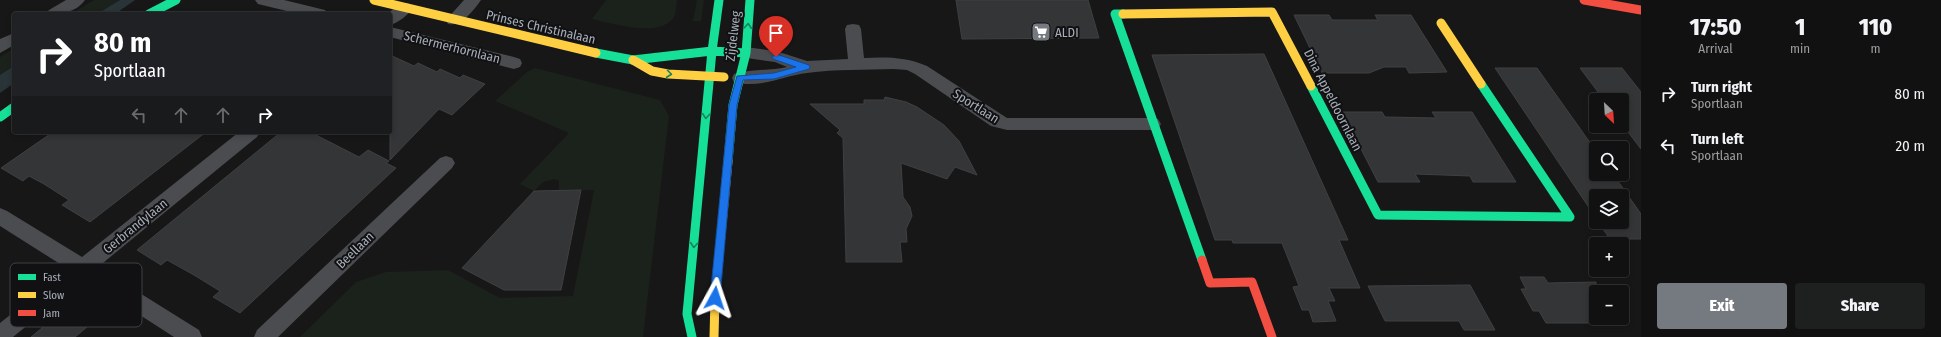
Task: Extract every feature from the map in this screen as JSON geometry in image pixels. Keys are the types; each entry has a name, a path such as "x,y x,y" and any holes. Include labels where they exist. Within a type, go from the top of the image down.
{"street":[{"path":"57,12 77,0"},
{"path":"150,12 161,0"},
{"path":"152,12 176,0"},
{"path":"263,0 312,12"},
{"name":"Prinses Christinalaan","path":"374,0 612,57 633,60 712,51 746,53"},
{"path":"454,20 473,0"},
{"name":"Zijdelweg","path":"692,337 687,314 712,51 719,0"},
{"name":"Zijdelweg","path":"714,337 715,298 733,105 746,53 750,0"},
{"path":"1584,0 1641,10"},
{"path":"392,18 405,8"},
{"name":"Dina Appeldoornlaan","path":"1272,337 1252,282 1210,283 1152,124 1115,14 1272,12 1378,215 1570,217 1441,23"},
{"path":"853,29 857,64"},
{"name":"Schermerhornlaan","path":"392,32 514,63"},
{"path":"0,47 12,39"},
{"name":"Sportlaan","path":"746,53 776,57 806,67"},
{"name":"Prinses Christinalaan","path":"633,60 652,71 668,74 740,78"},
{"name":"Sportlaan","path":"740,78 774,76 806,67 894,63 910,65 920,70 997,121 1007,124 1152,124"},
{"path":"0,117 12,109"},
{"name":"Gerbrandylaan","path":"90,263 249,134"},
{"name":"Beellaan","path":"264,337 446,163"},
{"path":"0,216 74,263"},
{"path":"142,306 192,337"},
{"name":"Gerbrandylaan","path":"0,335 10,327"}],"shaded area":[{"path":"94,0 120,0 100,12 74,12"},
{"path":"120,0 135,0 118,12 100,12"},
{"path":"606,0 677,0 675,15 669,23 660,27 636,28 592,19"},
{"path":"697,0 704,0 701,21 693,21"},
{"path":"12,49 12,67 0,75 0,57"},
{"path":"12,67 12,84 0,93 0,75"},
{"path":"535,68 660,100 669,116 643,337 300,337 356,282 386,272 448,270 500,298 573,296 594,190 559,191 559,181 555,179 543,182 534,191 520,184 569,133 495,101 527,72"}],"building":[{"path":"956,0 1088,0 1099,38 962,39"},
{"path":"1294,15 1329,15 1332,20 1378,20 1375,15 1411,15 1447,72 1409,73 1406,67 1384,67 1369,73 1322,73"},
{"path":"1264,54 1348,240 1339,240 1360,288 1329,288 1335,301 1328,301 1336,321 1313,322 1309,310 1302,310 1293,287 1299,286 1282,243 1233,243 1232,240 1215,240 1152,55"},
{"path":"392,56 414,66 418,63 437,72 440,69 460,78 463,75 485,84 452,115 439,109 390,160 390,134 392,134"},
{"path":"1495,68 1537,68 1589,141 1589,181 1618,181 1624,189 1589,189 1589,208"},
{"path":"1580,68 1622,68 1641,92 1641,149 1629,133 1629,93 1599,93"},
{"path":"885,97 906,102 917,107 944,125 959,141 977,175 955,167 947,179 901,163 903,197 910,207 912,216 906,229 907,242 900,242 902,262 846,262 843,138 837,133 840,130 810,104 864,104 864,100 884,100"},
{"path":"1342,112 1382,112 1385,117 1436,118 1432,112 1472,112 1516,182 1473,182 1470,176 1415,174 1420,182 1378,182"},
{"path":"50,134 203,134 90,222 62,205 69,200 44,184 29,176 23,181 1,168"},
{"path":"279,134 314,134 359,157 368,150 389,161 386,163 396,168 240,313 213,297 220,291 194,275 167,260 161,265 137,250"},
{"path":"581,190 561,290 504,290 462,268 534,191"},
{"path":"1629,197 1641,214 1641,239 1629,239 1629,237 1609,237 1603,229 1629,229"},
{"path":"1520,277 1544,277 1548,283 1596,282 1596,285 1589,285 1589,323 1546,323 1539,311 1533,311 1521,289 1526,289"},
{"path":"1470,285 1495,330 1464,330 1459,321 1385,321 1368,286"},
{"path":"43,327 87,327 75,337 31,337"}],"traffic: fast":[{"path":"153,12 176,0"},
{"path":"692,337 687,314 712,51 719,0"},
{"path":"728,161 733,105 746,53 750,0"},
{"path":"1123,14 1115,14 1202,260"},
{"path":"596,53 633,60 712,51 746,53"},
{"path":"1311,86 1378,215 1570,217 1481,84"},
{"path":"0,117 12,108"}],"traffic: slow":[{"path":"374,0 596,53"},
{"path":"1123,14 1272,12 1311,86"},
{"path":"1441,23 1481,84"},
{"path":"633,60 652,71 668,74 724,77"},
{"path":"714,337 715,298 728,161"}],"traffic: jam":[{"path":"1584,0 1641,10"},
{"path":"1202,260 1210,283 1252,282 1272,337"}],"place":[{"name":"ALDI","path":"1041,32"}],"route":[{"path":"715,298 733,105 740,78 774,76 806,67 776,57"}]}
